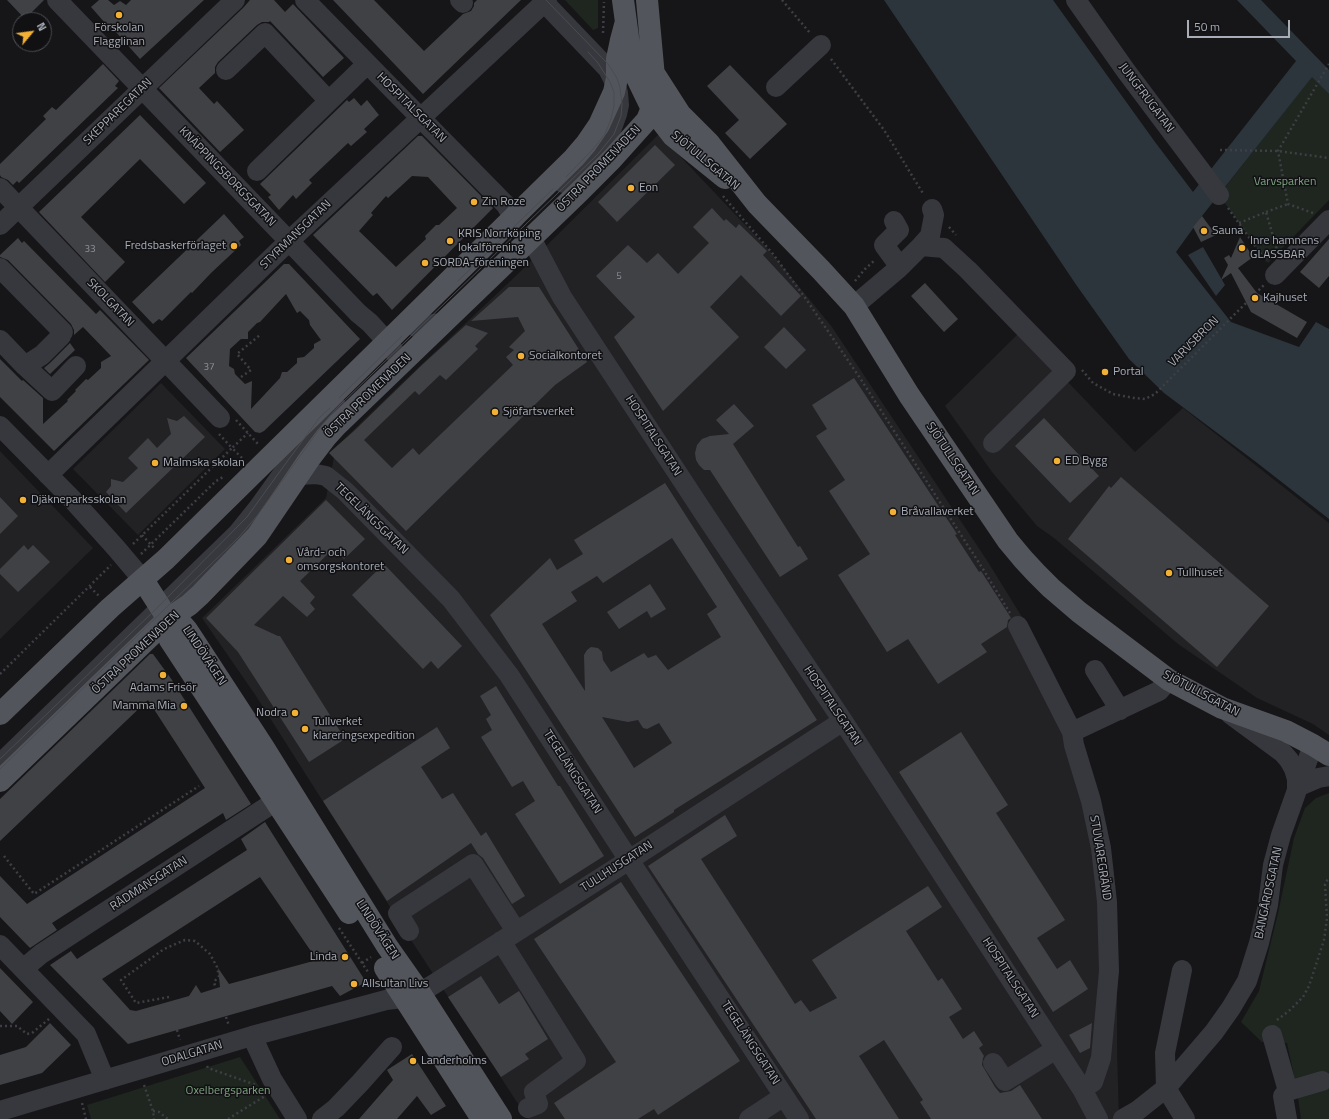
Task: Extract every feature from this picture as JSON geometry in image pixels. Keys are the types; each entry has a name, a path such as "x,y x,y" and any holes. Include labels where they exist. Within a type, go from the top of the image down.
{"main road":[{"name":"SJÖTULLSGATAN","path":"623,0 625,25 631,59 636,76 652,109 673,136 757,204"},
{"name":"SJÖTULLSGATAN","path":"647,0 654,75 680,114 709,144 757,204 854,306 909,395 1008,541 1022,559 1051,588 1068,602 1169,680 1222,708 1286,731 1321,750"},
{"name":"ÖSTRA PROMENADEN","path":"0,781 165,614 189,605 257,536 298,475 326,437 379,384 397,350 514,219 556,177 586,144 606,111 616,85 617,59 625,25"},
{"name":"ÖSTRA PROMENADEN","path":"0,714 110,608 166,559 291,437 397,350 444,322 612,159 647,120 652,109 655,96 654,75"},
{"path":"142,580 165,614"},
{"name":"LINDÖVÄGEN","path":"165,614 170,640 482,1119"},
{"name":"LINDÖVÄGEN","path":"165,614 180,622 187,630 264,748 387,946 403,997 501,1119"}],"street":[{"name":"KNÄPPINGSBORGSGATAN","path":"57,0 289,242 397,350"},
{"name":"SKEPPAREGATAN","path":"0,225 235,0"},
{"name":"HOSPITALSGATAN","path":"304,0 421,117 506,205 514,219"},
{"name":"JUNGFRUGATAN","path":"1076,0 1126,71 1218,195"},
{"path":"544,1 608,70 616,85"},
{"name":"STYRMANSGATAN","path":"48,474 289,242 544,1"},
{"path":"226,70 265,33 329,101"},
{"path":"776,87 821,45"},
{"path":"257,171 367,64"},
{"name":"ÖSTRA PROMENADEN","path":"0,764 165,614 237,534 258,508 321,420 397,350 416,327 596,152 610,134 617,114 618,99 616,85"},
{"name":"SKOLGATAN","path":"0,188 220,418"},
{"path":"854,306 900,268 930,236 934,215 932,209"},
{"path":"1275,275 1322,217"},
{"path":"894,221 899,230 884,245 900,268"},
{"name":"HOSPITALSGATAN","path":"531,238 562,297 711,525 843,721 1082,1089 1098,1119"},
{"path":"921,246 944,248 968,270 1066,371 993,443"},
{"name":"HOSPITALSGATAN","path":"513,255 525,260 562,297"},
{"path":"0,268 62,334 42,356 24,366"},
{"path":"416,327 444,322"},
{"path":"0,340 24,366 52,391 76,366"},
{"path":"0,426 48,474 116,548 142,580"},
{"name":"TEGELÄNGSGATAN","path":"298,475 316,474 326,476 345,491 451,599 509,675 799,1119"},
{"name":"STUVAREGRÄND","path":"1018,626 1072,732 1074,745 1091,801 1101,848 1107,902 1109,971 1101,1058 1093,1082 1082,1089"},
{"path":"1095,670 1120,710"},
{"path":"1072,732 1159,691 1169,680"},
{"path":"1222,708 1283,753 1294,769 1298,787 1318,778 1329,776"},
{"name":"TULLHUSGATAN","path":"403,997 508,936 629,860 843,721"},
{"name":"BANGÅRDSGATAN","path":"1123,1119 1137,1111 1166,1088 1214,1032 1231,1008 1246,980 1259,943 1268,905 1273,865 1281,835 1298,787 1321,750"},
{"name":"RÅDMANSGATAN","path":"23,969 41,954 276,801"},
{"path":"409,931 398,913 473,864 508,936 576,1061 534,1092 538,1104 528,1108"},
{"path":"0,945 86,1034 105,1080"},
{"path":"1182,970 1165,1053 1166,1088 1185,1119"},
{"name":"ODALGATAN","path":"0,1111 252,1036 403,997"},
{"path":"1272,1035 1288,1091"},
{"path":"252,1036 272,1079 297,1119"},
{"path":"322,1119 336,1108 392,1047"},
{"path":"993,1063 1005,1081 1056,1049"},
{"path":"1287,1119 1283,1096 1288,1091 1322,1081"},
{"path":"749,1119 784,1096"}],"path":[{"path":"782,0 821,45 884,130 932,209"},
{"path":"1288,204 1278,151 1328,65"},
{"path":"1220,150 1278,151 1329,158"},
{"path":"720,192 773,254 806,299 860,378 958,529 1018,626"},
{"path":"1218,195 1268,263 1275,275"},
{"path":"1239,223 1288,204 1322,217"},
{"path":"1266,212 1277,252"},
{"name":"VARVSBRON","path":"1155,394 1275,275"},
{"path":"241,377 251,370 237,354 260,335"},
{"path":"248,432 258,444"},
{"path":"142,535 232,448 242,459"},
{"path":"0,674 90,586"},
{"path":"4,856 34,894 199,786"},
{"path":"1272,1035 1274,1022 1290,1010 1303,997 1309,986 1324,940 1328,919 1325,884 1329,877"},
{"path":"168,997 136,1003 121,980 164,950 186,940 195,941 210,954 217,967 219,976 214,982 215,986"},
{"path":"0,1026 17,1026 27,1034 32,1033 60,1007"},
{"path":"202,1051 208,1068 262,1087"},
{"path":"139,1070 153,1111 154,1119"},
{"path":"228,1119 267,1095 265,1091"},
{"path":"153,1111 159,1112 168,1119"}],"shaded area":[{"path":"884,0 1053,0 1155,142 1193,192 1296,61 1237,0 1261,0 1329,70 1329,94 1312,77 1202,216 1176,252 1231,322 1299,347 1316,322 1329,329 1329,519 1164,393 1129,359 1077,286"},
{"path":"659,134 769,250 832,327 988,562 1022,617 1064,697 1117,943 1117,1050 1119,1119 528,1119 411,940 256,696 202,618 326,498 336,447 520,272"},
{"path":"1203,247 1225,285 1216,296 1188,255"},
{"path":"1020,332 1135,452 1183,408 1329,523 1329,735 1313,724 1257,698 1178,644 1054,538 1037,526 992,472 945,406"},
{"path":"161,383 225,449 138,535 73,469"},
{"name":"Djäkneparksskolan","path":"0,451 93,548 0,639"}],"green space":[{"path":"565,0 598,0 598,28 593,30"},
{"name":"Varvsparken","path":"1312,76 1329,94 1329,200 1268,263 1219,195"},
{"path":"1329,793 1329,1119 1301,1119 1297,1090 1287,1043 1262,1042 1241,1022 1259,991 1294,838 1305,808 1316,798"},
{"name":"Oxelbergsparken","path":"240,1057 280,1119 91,1119 87,1105"}],"building":[{"path":"7,0 44,0 32,12 18,12"},
{"path":"99,0 108,0 114,5 120,1 126,5 131,0 204,0 140,59 91,7"},
{"path":"250,0 274,0 285,12 293,4 344,58 323,77 270,21 262,22 257,25 218,62 215,67 215,73 199,88 214,104 217,101 244,130 220,152 159,88"},
{"path":"333,0 374,0 424,51 463,14 471,11 477,0 521,0 423,94"},
{"path":"103,64 119,81 115,86 118,88 19,183 17,181 13,185 8,180 1,177 0,164 46,119 43,116 52,107 56,110"},
{"path":"730,65 787,124 750,159 725,133 739,120 707,86"},
{"path":"354,98 361,106 367,100 379,115 364,129 367,132 351,146 348,143 309,180 312,183 296,199 293,195 279,210 268,197 271,195 260,184 347,100 349,102"},
{"path":"140,115 206,183 184,204 140,159 81,217 125,262 105,282 39,212"},
{"path":"418,136 422,136 493,208 392,310 377,293 373,296 313,235","holes":["412,176 428,177 457,208 439,225 436,225 425,236 426,239 396,267 359,231 373,215 371,213 386,196 388,198"]},
{"name":"Eon","path":"655,145 675,165 617,222 598,202"},
{"path":"712,208 724,221 726,219 736,228 739,224 767,251 763,255 801,296 781,316 741,275 710,307 739,337 663,411 614,337 635,317 596,276 628,245 647,263 658,253 678,274 709,243 693,227"},
{"path":"224,214 244,237 239,241 241,245 162,321 159,319 153,324 132,302"},
{"name":"Sauna","path":"1202,216 1216,235 1201,242 1193,227"},
{"name":"Kajhuset","path":"1240,237 1253,257 1238,268 1257,293 1307,322 1297,338 1251,312 1231,273 1221,280 1228,265 1224,258 1229,255 1231,258"},
{"path":"18,238 22,243 24,241 96,314 100,310 149,360 54,451 0,397 0,359 22,381 23,380 43,398 43,424 68,401 67,400 76,391 75,390 86,379 88,380 101,368 101,362 111,356 83,327 74,335 74,330 71,324 8,260 0,257 0,255"},
{"path":"1329,239 1329,276 1319,288 1300,272"},
{"path":"284,264 289,264 360,339 264,431 260,433 255,432 186,358","holes":["286,294 297,313 300,311 309,320 310,325 321,340 314,344 314,348 304,357 297,358 297,363 287,372 282,372 280,378 251,409 252,381 245,384 235,374 234,369 229,366 230,349 241,339 248,339 248,332 260,322"]},
{"path":"925,283 958,319 944,332 911,296"},
{"name":"Sjöfartsverket","path":"509,287 539,287 587,362 555,385 406,531 329,453 466,325 488,333 475,346 478,349 446,380 440,375 419,395 415,391 364,440 392,468 413,448 419,455 513,365 506,357 514,350 509,347 525,331 518,317 471,321"},
{"path":"784,327 806,350 786,369 764,347"},
{"path":"70,343 75,350 50,374 44,368"},
{"name":"Bråvallaverket","path":"854,378 957,534 955,535 979,572 981,571 1011,618 1008,620 1007,627 981,644 987,652 938,684 908,639 887,652 838,575 870,554 829,491 845,480 816,436 827,429 812,405"},
{"path":"734,404 754,426 733,444 798,547 800,546 808,559 780,577 710,470 704,470 696,460 695,453 697,445 702,439 710,436 729,434 716,420"},
{"name":"Malmska skolan","path":"184,416 205,437 126,513 106,492 111,486 111,479 123,482 138,468 128,458 148,438 157,448 171,434 167,418 177,421"},
{"name":"ED Bygg","path":"1044,418 1099,476 1070,503 1015,446"},
{"name":"Tullhuset","path":"1121,477 1269,606 1217,667 1068,539 1109,486 1111,488"},
{"path":"665,483 817,720 674,810 674,812 635,837 490,615 550,558 557,570 583,554 574,540","holes":["672,538 717,607 707,614 721,637 668,670 656,655 648,658 644,653 611,672 603,660 602,652 598,648 591,647 584,655 585,691 542,624 577,601 571,592 597,576 603,583","602,717 628,722 638,720 643,728 647,729 659,723 672,743 634,768"]},
{"path":"0,497 18,516 0,534"},
{"path":"326,500 365,539 344,559 334,548 300,581 315,597 310,603 315,609 307,617 283,596 254,625 280,636 345,739 309,762 238,652 206,618"},
{"path":"24,545 28,550 33,545 50,562 18,592 0,574 0,569"},
{"path":"384,564 462,646 438,669 431,661 423,669 352,595"},
{"path":"650,584 666,609 651,618 647,611 619,629 607,612"},
{"path":"150,654 153,654 172,680 251,804 226,820 223,813 52,923 57,930 30,948 0,917 0,876 27,904 205,788 148,700 0,841 0,799"},
{"path":"496,686 558,786 560,786 604,856 560,884 515,814 535,801 523,781 512,787 481,737 492,730 486,719 491,715 480,696"},
{"path":"437,727 450,748 421,767 442,799 453,793 481,836 486,832 525,896 512,904 483,858 478,854 471,843 387,901 323,801"},
{"path":"961,732 1008,805 996,813 1065,920 1037,938 1057,969 1070,960 1088,989 1053,1012 899,772"},
{"path":"725,815 737,836 701,859 795,1004 801,1000 810,1012 837,998 812,960 928,886 942,907 906,931 938,981 942,978 962,1009 949,1017 963,1039 974,1031 983,1045 979,1048 984,1056 982,1065 995,1087 1000,1093 1011,1091 1020,1085 1042,1119 931,1119 920,1102 923,1100 884,1040 859,1056 899,1119 816,1119 648,866"},
{"path":"265,822 366,982 340,996 332,986 128,1044 50,965 71,951 77,959 247,850 241,839","holes":["260,877 317,960 229,984 218,968 220,987 201,993 196,985 189,996 136,1011 130,1010 102,979"]},
{"path":"621,882 740,1061 658,1115 654,1109 638,1119 565,1119 554,1103 616,1062 534,939"},
{"path":"0,968 33,1002 12,1024 0,1011"},
{"path":"481,976 499,1004 519,991 548,1039 525,1054 529,1059 501,1077 448,997"},
{"path":"50,1023 71,1045 42,1073 0,1085 0,1055 26,1047"},
{"path":"1092,1023 1090,1048 1080,1053 1069,1035"},
{"path":"412,1054 446,1106 431,1115 417,1096 397,1119 359,1119 393,1080 387,1070"}],"tram line":[{"path":"0,769 239,537 257,516 323,424 338,407 598,154 614,134 621,116 622,104 617,78 608,64 546,0"},
{"path":"566,177 605,134 614,106 614,92 610,82 598,63 588,52"},
{"path":"458,281 553,189"},
{"path":"339,398 402,336"},
{"path":"0,759 155,610 247,517 320,417 330,408"}],"place":[{"name":"Förskolan Flagglinan","path":"119,15"},
{"name":"Eon","path":"631,188"},
{"name":"Zin Roze","path":"474,202"},
{"name":"Sauna","path":"1204,231"},
{"name":"KRIS Norrköping lokalförening","path":"450,241"},
{"name":"Fredsbaskerförlaget","path":"234,246"},
{"name":"Inre hamnens GLASSBAR","path":"1242,248"},
{"name":"SORDA-föreningen","path":"425,263"},
{"name":"Kajhuset","path":"1255,298"},
{"name":"Socialkontoret","path":"521,356"},
{"name":"Portal","path":"1105,372"},
{"name":"Sjöfartsverket","path":"495,412"},
{"name":"ED Bygg","path":"1057,461"},
{"name":"Malmska skolan","path":"155,463"},
{"name":"Djäkneparksskolan","path":"23,500"},
{"name":"Bråvallaverket","path":"893,512"},
{"name":"Vård- och omsorgskontoret","path":"289,560"},
{"name":"Tullhuset","path":"1169,573"},
{"name":"Adams Frisör","path":"163,675"},
{"name":"Mamma Mia","path":"184,706"},
{"name":"Nodra","path":"295,713"},
{"name":"Tullverket klareringsexpedition","path":"305,729"},
{"name":"Linda","path":"345,957"},
{"name":"Allsultan Livs","path":"354,984"},
{"name":"Landerholms","path":"413,1061"}]}
